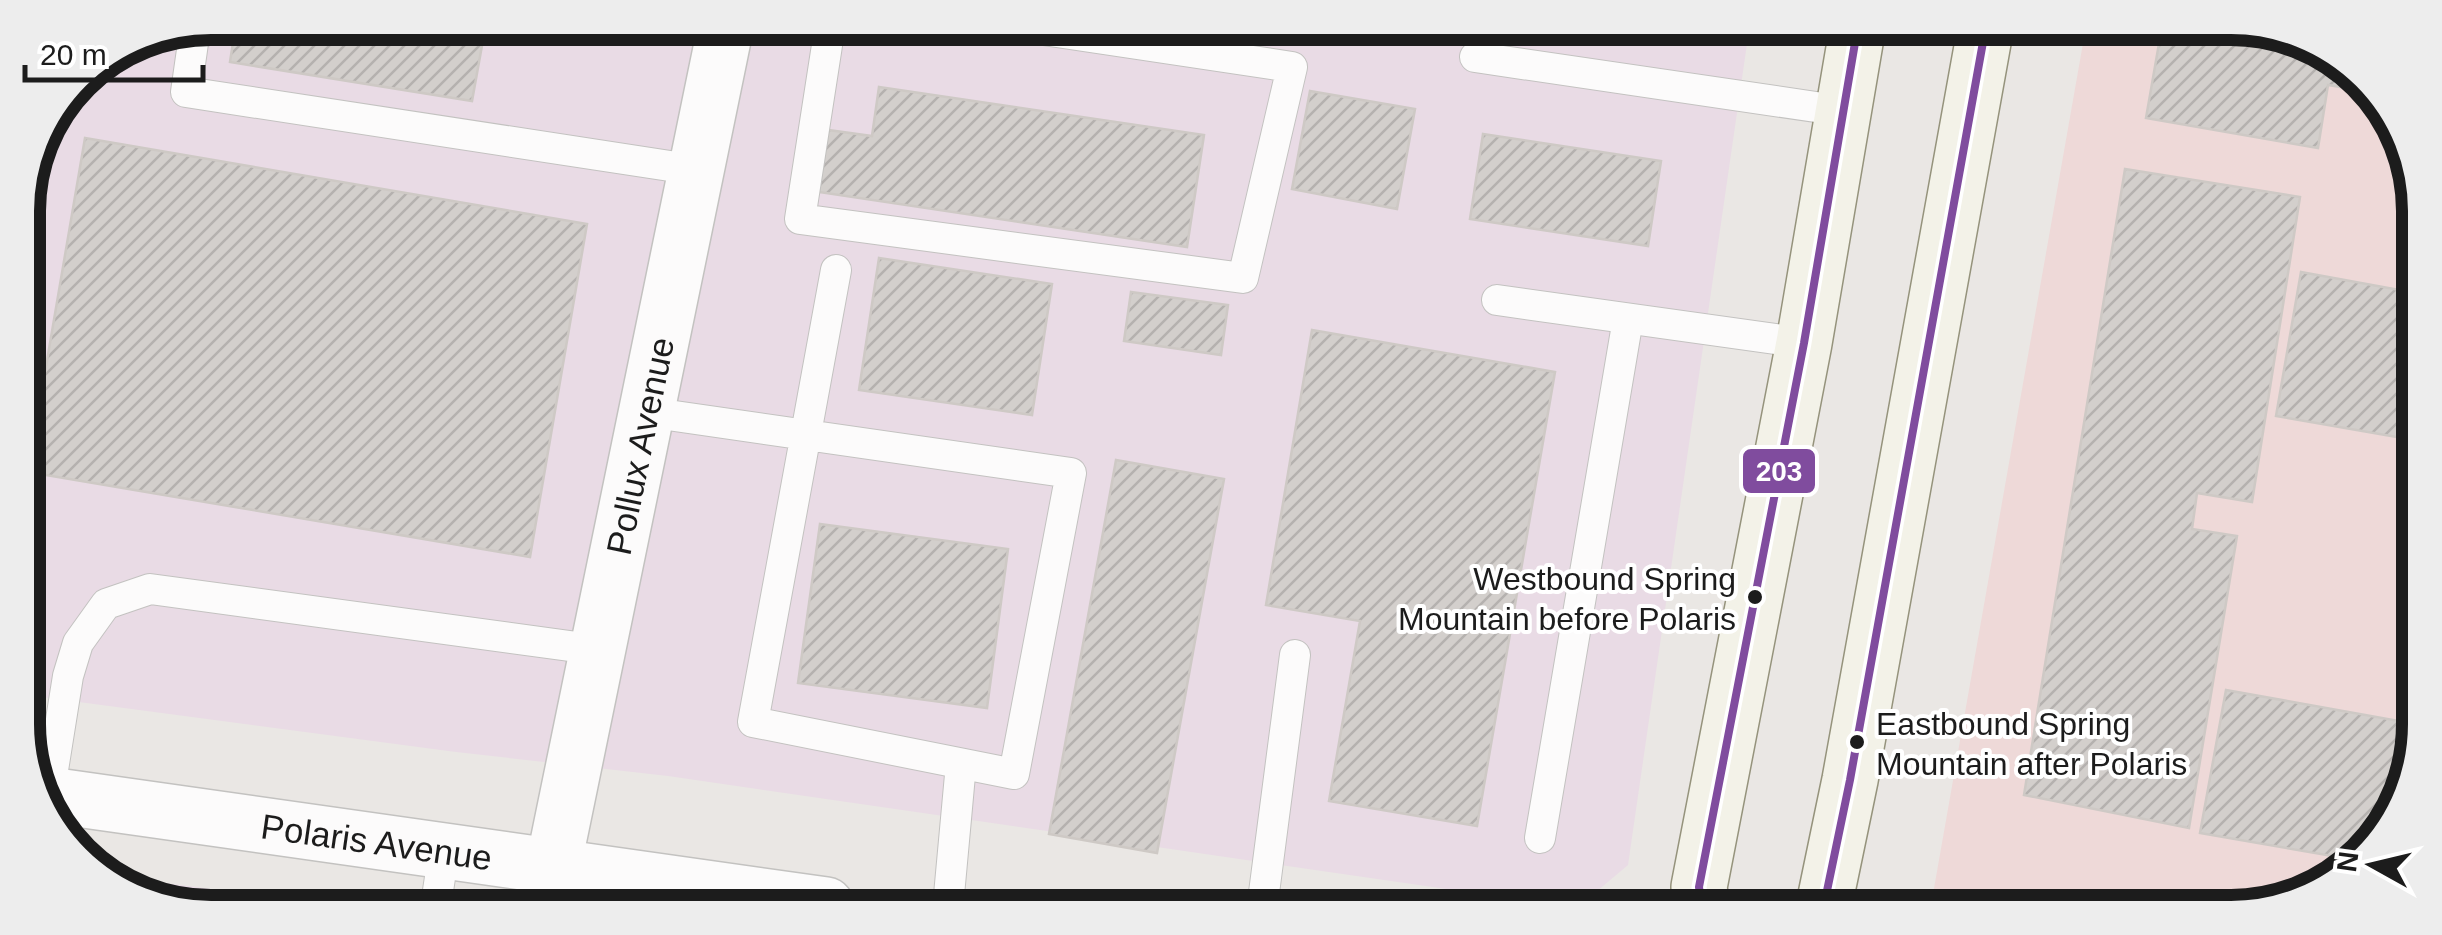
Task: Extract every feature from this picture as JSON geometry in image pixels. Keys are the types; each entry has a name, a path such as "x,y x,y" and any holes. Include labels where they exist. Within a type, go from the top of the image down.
{"main road":[{"path":"1700,895 1804,344 1855,40"},
{"path":"1826,895 1983,40"}],"street":[{"name":"Pollux Avenue","path":"553,867 723,40"},
{"name":"Polaris Avenue","path":"56,795 749,895"}],"lane":[{"path":"828,40 800,219 1243,278 1292,67 1111,40"},
{"path":"192,42 186,92 696,170"},
{"path":"1475,57 1844,110"},
{"path":"647,412 806,434 1071,472 1014,774 753,722 806,434 836,270"},
{"path":"1497,300 1804,344"},
{"path":"1540,838 1628,319"},
{"path":"49,779 78,643 106,604 150,589 599,650"},
{"path":"1264,895 1296,655"},
{"path":"949,895 961,764"},
{"path":"437,895 444,851"}],"shaded area":[{"path":"211,40 1748,40 1628,865 1592,895 1487,895 668,776 40,697 40,200 46,167 58,135 75,107 98,82 125,63 178,43"},
{"path":"2084,40 2253,41 2286,49 2316,63 2335,75 2367,107 2389,146 2401,189 2401,746 2393,779 2375,815 2322,815 2322,868 2286,886 2242,895 1933,895"},
{"path":"142,880 258,895 178,892"}],"building":[{"path":"233,40 483,40 472,101 230,62"},
{"path":"2160,40 2253,41 2286,49 2316,63 2350,89 2328,85 2318,148 2146,118"},
{"path":"879,87 1204,135 1187,247 819,192 828,130 872,136"},
{"path":"1310,91 1415,109 1397,209 1292,189"},
{"path":"1483,134 1661,161 1648,246 1470,219"},
{"path":"85,138 587,224 530,557 40,474 40,402"},
{"path":"2125,169 2300,197 2252,502 2197,493 2192,529 2237,536 2189,828 2024,795"},
{"path":"879,258 1052,284 1032,415 859,390"},
{"path":"2301,272 2402,290 2402,438 2276,416"},
{"path":"1131,292 1228,305 1221,355 1124,341"},
{"path":"1312,330 1555,372 1477,826 1329,801 1360,621 1266,605"},
{"path":"1116,460 1224,479 1157,853 1049,834"},
{"path":"820,524 1008,549 987,708 798,683"},
{"path":"2226,690 2402,722 2393,779 2375,815 2322,815 2322,854 2200,833"}],"transit line":[{"name":"203","path":"1700,895 1804,343 1855,40"},
{"name":"203","path":"1826,895 1983,40"}],"place":[{"name":"Westbound Spring Mountain before Polaris","path":"1755,597"},
{"name":"Eastbound Spring Mountain after Polaris","path":"1857,742"}]}
